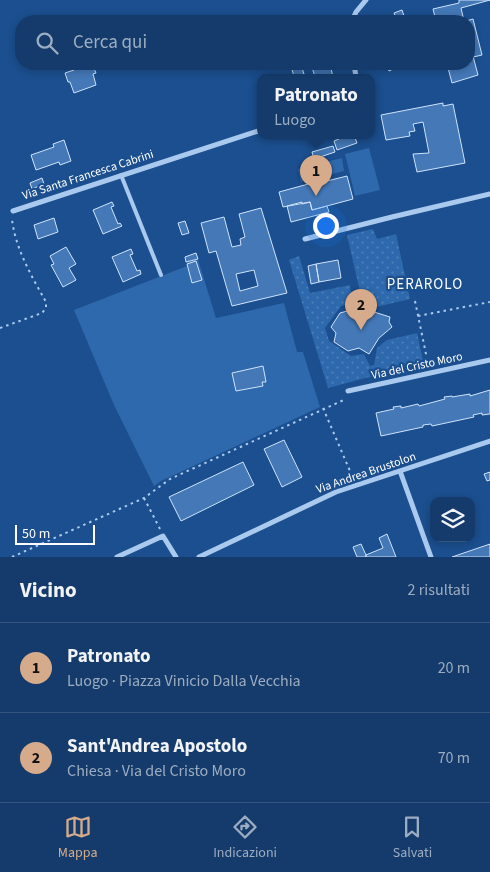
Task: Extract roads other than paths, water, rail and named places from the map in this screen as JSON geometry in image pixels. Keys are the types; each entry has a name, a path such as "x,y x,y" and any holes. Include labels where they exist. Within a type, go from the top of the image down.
{"street":[{"path":"355,15 366,0"},
{"name":"Via Santa Francesca Cabrini","path":"13,211 257,131"},
{"path":"305,239 490,194"},
{"name":"Via del Cristo Moro","path":"348,391 490,360"},
{"name":"Via Andrea Brustolon","path":"199,557 336,492 490,441"},
{"path":"400,471 431,557"},
{"path":"117,557 163,536 176,557"}],"lane":[{"path":"121,175 161,275"},
{"path":"414,212 416,218"}],"place":[{"name":"Patronato","path":"316,196"},
{"name":"Sant'Andrea Apostolo","path":"361,330"}],"district":[{"name":"PERAROLO","path":"425,284"}]}
